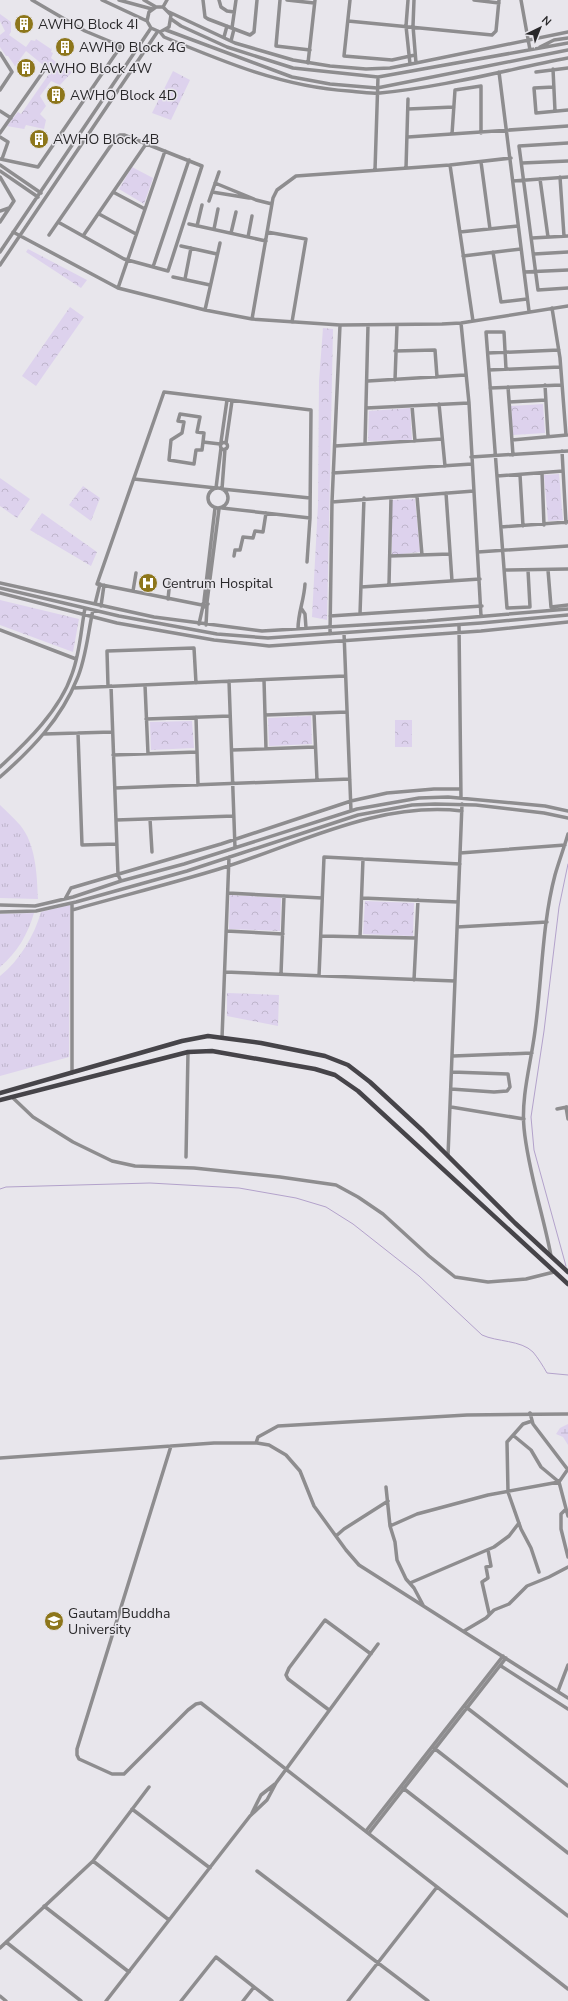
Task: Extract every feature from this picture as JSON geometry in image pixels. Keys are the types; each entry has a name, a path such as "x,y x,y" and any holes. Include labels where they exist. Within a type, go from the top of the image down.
{"main road":[{"path":"0,1093 182,1041 208,1036 325,1056 348,1065 370,1082 568,1272"},
{"path":"0,1100 188,1052 212,1051 257,1058 316,1069 335,1075 358,1091 568,1284"}],"street":[{"path":"0,137 8,142 1,159 38,167 121,46 85,31 32,0"},
{"path":"102,0 147,21 151,28 159,31 166,30 292,77 330,84 377,88 568,50"},
{"path":"119,0 154,8 163,7 169,12 231,41 293,60 366,69 390,68 568,32"},
{"path":"144,0 154,8"},
{"path":"163,7 167,0"},
{"path":"203,0 205,17 250,35 253,34 257,0"},
{"path":"220,0 221,7 227,11 234,12"},
{"path":"231,41 236,0"},
{"path":"280,0 276,46 310,50"},
{"path":"287,0 314,2 308,63"},
{"path":"350,0 344,56 392,60 415,54"},
{"path":"408,0 406,26 410,64"},
{"path":"414,0 413,26 416,63"},
{"path":"348,21 413,26 492,35 496,31 499,2 474,0"},
{"path":"521,0 530,50"},
{"path":"147,21 147,16 154,8"},
{"path":"166,30 169,27 171,19 169,12"},
{"path":"171,19 181,26 227,47 293,68 378,77 568,43"},
{"path":"224,37 227,26"},
{"path":"0,252 151,28"},
{"path":"159,31 164,37 230,64 278,80 321,90 379,93 457,81 568,58"},
{"path":"0,265 159,31"},
{"path":"539,48 554,40 568,38"},
{"path":"0,53 12,72 0,90"},
{"path":"536,72 568,68"},
{"path":"0,133 45,69"},
{"path":"553,69 555,111"},
{"path":"499,72 529,311"},
{"path":"375,170 379,93 377,88 378,77"},
{"path":"452,134 454,90 481,86 481,132"},
{"path":"554,87 537,86 534,90 536,113 568,110"},
{"path":"406,168 408,99"},
{"path":"408,109 454,107"},
{"path":"0,110 10,118"},
{"path":"408,137 568,126"},
{"path":"49,235 116,138 124,135 189,160 203,167 169,270 167,271 128,260 58,222"},
{"path":"568,143 520,146 538,290 568,288"},
{"path":"84,236 146,144"},
{"path":"118,288 165,151"},
{"path":"252,319 272,204 277,190 296,176 450,165 511,158"},
{"path":"153,267 189,160"},
{"path":"522,163 568,161"},
{"path":"481,162 490,229"},
{"path":"0,165 41,193"},
{"path":"450,165 473,321"},
{"path":"0,171 38,197"},
{"path":"209,201 219,172"},
{"path":"0,177 14,201 0,222"},
{"path":"532,238 566,236 560,177"},
{"path":"513,180 568,177"},
{"path":"540,179 548,237"},
{"path":"215,183 256,200"},
{"path":"113,192 145,209"},
{"path":"212,192 272,204"},
{"path":"197,226 202,205"},
{"path":"0,211 9,208"},
{"path":"214,229 218,209"},
{"path":"231,233 236,212"},
{"path":"99,214 136,234"},
{"path":"248,237 252,216"},
{"path":"189,224 266,241"},
{"path":"460,232 518,226"},
{"path":"13,232 118,288 205,310 252,319 340,325 461,323 568,306"},
{"path":"267,232 306,239 292,322"},
{"path":"205,310 220,243"},
{"path":"181,246 217,254"},
{"path":"185,279 191,248"},
{"path":"463,256 521,249"},
{"path":"493,252 501,302 527,300"},
{"path":"534,254 568,252"},
{"path":"524,272 568,270"},
{"path":"172,277 210,285"},
{"path":"512,440 567,435 561,385 559,350 552,308"},
{"path":"461,323 469,403 471,457 482,606 481,616"},
{"path":"330,634 332,502 340,325"},
{"path":"365,444 368,381 368,325"},
{"path":"395,380 397,325"},
{"path":"506,369 504,332 486,332 507,608 530,607 528,570"},
{"path":"395,351 435,350 437,377"},
{"path":"488,353 559,350"},
{"path":"489,370 560,367"},
{"path":"368,381 465,375"},
{"path":"545,385 548,436"},
{"path":"490,388 561,385"},
{"path":"508,387 513,455"},
{"path":"205,604 168,599 97,584 164,392 311,410 310,518 306,562"},
{"path":"227,400 216,488 210,492 208,498 210,504 219,508 310,518"},
{"path":"509,402 546,400"},
{"path":"225,449 222,444 232,401"},
{"path":"366,408 469,403"},
{"path":"439,404 445,466"},
{"path":"412,406 415,441"},
{"path":"180,414 200,417 197,432 204,433 203,442 202,450 196,450 194,464 169,460 171,440 182,433 184,422 178,421 180,414"},
{"path":"335,446 442,440"},
{"path":"203,442 227,446 225,449 222,489"},
{"path":"501,527 544,525 567,522 562,451"},
{"path":"471,457 568,451"},
{"path":"334,473 472,464"},
{"path":"497,476 563,471"},
{"path":"542,473 544,525"},
{"path":"520,475 523,526"},
{"path":"134,479 310,498"},
{"path":"199,624 205,604 219,508 228,499 227,493 222,489"},
{"path":"332,502 364,498 391,498 474,491"},
{"path":"446,493 452,581"},
{"path":"417,496 422,555"},
{"path":"360,614 364,498"},
{"path":"389,585 391,498"},
{"path":"234,556 235,550 240,550 243,537 253,538 255,532 263,532 266,513"},
{"path":"478,552 568,546"},
{"path":"390,556 450,554"},
{"path":"504,570 568,569"},
{"path":"548,570 551,607 568,605"},
{"path":"133,591 136,573"},
{"path":"361,587 480,579"},
{"path":"168,599 170,580"},
{"path":"0,583 154,617 206,625 262,631 568,609"},
{"path":"95,604 100,584"},
{"path":"298,629 298,614 304,601 305,584"},
{"path":"101,606 104,585"},
{"path":"0,588 93,610 217,634 268,638 459,625 568,615"},
{"path":"0,593 83,616 222,641 269,646 459,632 568,622"},
{"path":"205,604 206,625"},
{"path":"330,616 482,606"},
{"path":"0,768 23,746 43,723 61,695 72,674 85,608"},
{"path":"301,608 305,614 306,628"},
{"path":"0,777 29,751 44,734 68,700 78,678 93,610"},
{"path":"459,625 461,798"},
{"path":"0,630 76,659"},
{"path":"344,633 351,811"},
{"path":"121,881 118,875 115,788 107,651 194,648 196,682"},
{"path":"73,688 345,676"},
{"path":"264,680 266,749"},
{"path":"229,681 235,848"},
{"path":"145,685 148,754"},
{"path":"265,715 347,712"},
{"path":"314,713 317,780"},
{"path":"146,719 230,716"},
{"path":"196,717 198,785"},
{"path":"44,734 112,732"},
{"path":"78,733 82,845 117,844"},
{"path":"232,750 315,747"},
{"path":"113,755 197,752"},
{"path":"115,788 350,779"},
{"path":"65,899 71,888 234,840 351,800 387,793 434,789 461,789"},
{"path":"0,905 36,906 65,899 235,848 351,811 419,798 461,798 545,806 568,811"},
{"path":"448,1156 462,804"},
{"path":"0,912 36,911 72,903 228,857 358,815 412,805 462,804 544,813 568,818"},
{"path":"72,910 229,866 316,835 375,818 433,810 462,811"},
{"path":"116,820 234,816"},
{"path":"150,819 152,852"},
{"path":"553,1259 531,1170 524,1119 526,1081 532,1053 547,922 555,875 568,834"},
{"path":"460,853 565,845"},
{"path":"222,1038 229,866 228,857"},
{"path":"319,976 324,857 460,864"},
{"path":"360,937 363,859"},
{"path":"228,893 322,898"},
{"path":"281,974 284,896"},
{"path":"362,898 458,902"},
{"path":"414,980 418,900"},
{"path":"72,903 72,1073"},
{"path":"457,927 547,922"},
{"path":"226,931 283,934"},
{"path":"321,936 416,938"},
{"path":"225,972 455,981"},
{"path":"186,1157 188,1052"},
{"path":"453,1056 532,1053"},
{"path":"451,1089 494,1092 507,1091 510,1087 508,1074 452,1072"},
{"path":"12,1097 33,1117 73,1142 112,1161 135,1166 194,1168 273,1176 336,1185 358,1197 382,1214 429,1256 455,1276 488,1282 526,1280 555,1273"},
{"path":"451,1107 524,1119"},
{"path":"557,1109 567,1107 568,1119"},
{"path":"256,1443 258,1437 278,1426 530,1414 568,1414"},
{"path":"390,1526 417,1514 488,1495 558,1482 568,1470 543,1440 532,1421 530,1414"},
{"path":"532,1421 523,1424 508,1442 508,1492 519,1523 531,1548 539,1572"},
{"path":"514,1436 531,1450 541,1467 558,1482 568,1516"},
{"path":"0,1458 171,1446 256,1443 269,1445 286,1455 300,1471 314,1506 359,1565 558,1691 567,1695"},
{"path":"171,1446 77,1749 77,1755 82,1761 112,1774 124,1774 188,1710 196,1704 201,1703 568,1989"},
{"path":"386,1487 390,1526 395,1542 396,1560 424,1606"},
{"path":"336,1536 344,1529 388,1501"},
{"path":"565,1510 561,1514 561,1529 567,1546 568,1557"},
{"path":"410,1583 488,1550 504,1541 519,1523"},
{"path":"488,1550 491,1566 486,1567 488,1578 482,1582 489,1613"},
{"path":"464,1631 486,1618 489,1613 509,1604 527,1586 568,1567"},
{"path":"330,1710 288,1679 286,1675 289,1668 325,1620 371,1654"},
{"path":"106,2001 250,1816 267,1800 276,1783 378,1644"},
{"path":"367,1832 505,1657"},
{"path":"465,1707 501,1666 505,1657"},
{"path":"558,1691 568,1665"},
{"path":"501,1666 568,1709"},
{"path":"465,1707 568,1786"},
{"path":"433,1748 568,1853"},
{"path":"250,1816 261,1795 276,1783"},
{"path":"0,1948 93,1860 150,1787"},
{"path":"402,1787 568,1916"},
{"path":"132,1809 210,1868"},
{"path":"93,1860 169,1920"},
{"path":"257,1871 428,2001"},
{"path":"351,2000 437,1887"},
{"path":"44,1906 129,1972"},
{"path":"6,1942 81,2001"},
{"path":"181,2001 216,1957 272,2001"},
{"path":"243,2001 254,1987"},
{"path":"0,1996 6,2001"}],"green space":[{"path":"0,14 11,22 11,32 9,35 26,47 31,40 35,41 36,39 51,49 52,47 51,52 53,53 51,58 56,62 56,64 72,72 60,85 51,81 40,96 46,106 40,114 46,120 44,129 26,125 24,129 7,126 18,112 21,114 49,74 46,72 48,69 26,51 15,66 8,56 6,56 0,47 0,35 5,31 0,21"},
{"path":"173,71 190,80 171,120 152,113"},
{"path":"132,167 153,178 144,204 119,189"},
{"path":"28,249 87,280 81,288 26,252"},
{"path":"70,307 84,317 36,386 22,376"},
{"path":"323,328 333,329 327,620 312,617 318,505 319,381"},
{"path":"543,404 545,433 513,435 511,406"},
{"path":"410,408 412,440 368,441 369,411"},
{"path":"559,474 563,520 548,521 544,475"},
{"path":"0,478 30,499 17,518 0,506"},
{"path":"83,486 100,498 91,521 69,505"},
{"path":"415,499 420,552 392,555 392,500"},
{"path":"42,513 97,552 91,566 30,530"},
{"path":"0,600 79,619 73,652 0,625"},
{"path":"311,716 312,744 269,746 268,718"},
{"path":"395,720 412,720 412,747 395,747"},
{"path":"192,721 194,748 151,750 150,722"},
{"path":"0,805 20,825 29,841 35,860 38,899 0,898"},
{"path":"230,895 281,898 280,931 229,929"},
{"path":"365,901 414,903 413,936 363,934"},
{"path":"70,905 69,1057 0,1076 0,976 20,955 30,939 41,912"},
{"path":"34,913 29,928 21,943 12,956 0,967 0,914"},
{"path":"227,993 279,995 278,1026 227,1016"},
{"path":"568,1424 568,1445 563,1437 556,1434 560,1428"}],"waterway":[{"path":"566,1266 534,1150 531,1117 544,1031 559,907 568,864"},
{"path":"0,1189 6,1187 150,1183 239,1188 296,1198 326,1207 353,1224 419,1276 482,1335 522,1345 533,1352 547,1373 568,1375"}],"place":[{"name":"AWHO Block 4I","path":"24,24"},
{"name":"AWHO Block 4G","path":"65,47"},
{"name":"AWHO Block 4W","path":"26,68"},
{"name":"AWHO Block 4D","path":"56,95"},
{"name":"AWHO Block 4B","path":"39,139"},
{"name":"Centrum Hospital","path":"148,583"},
{"name":"Gautam Buddha University","path":"54,1621"}]}
